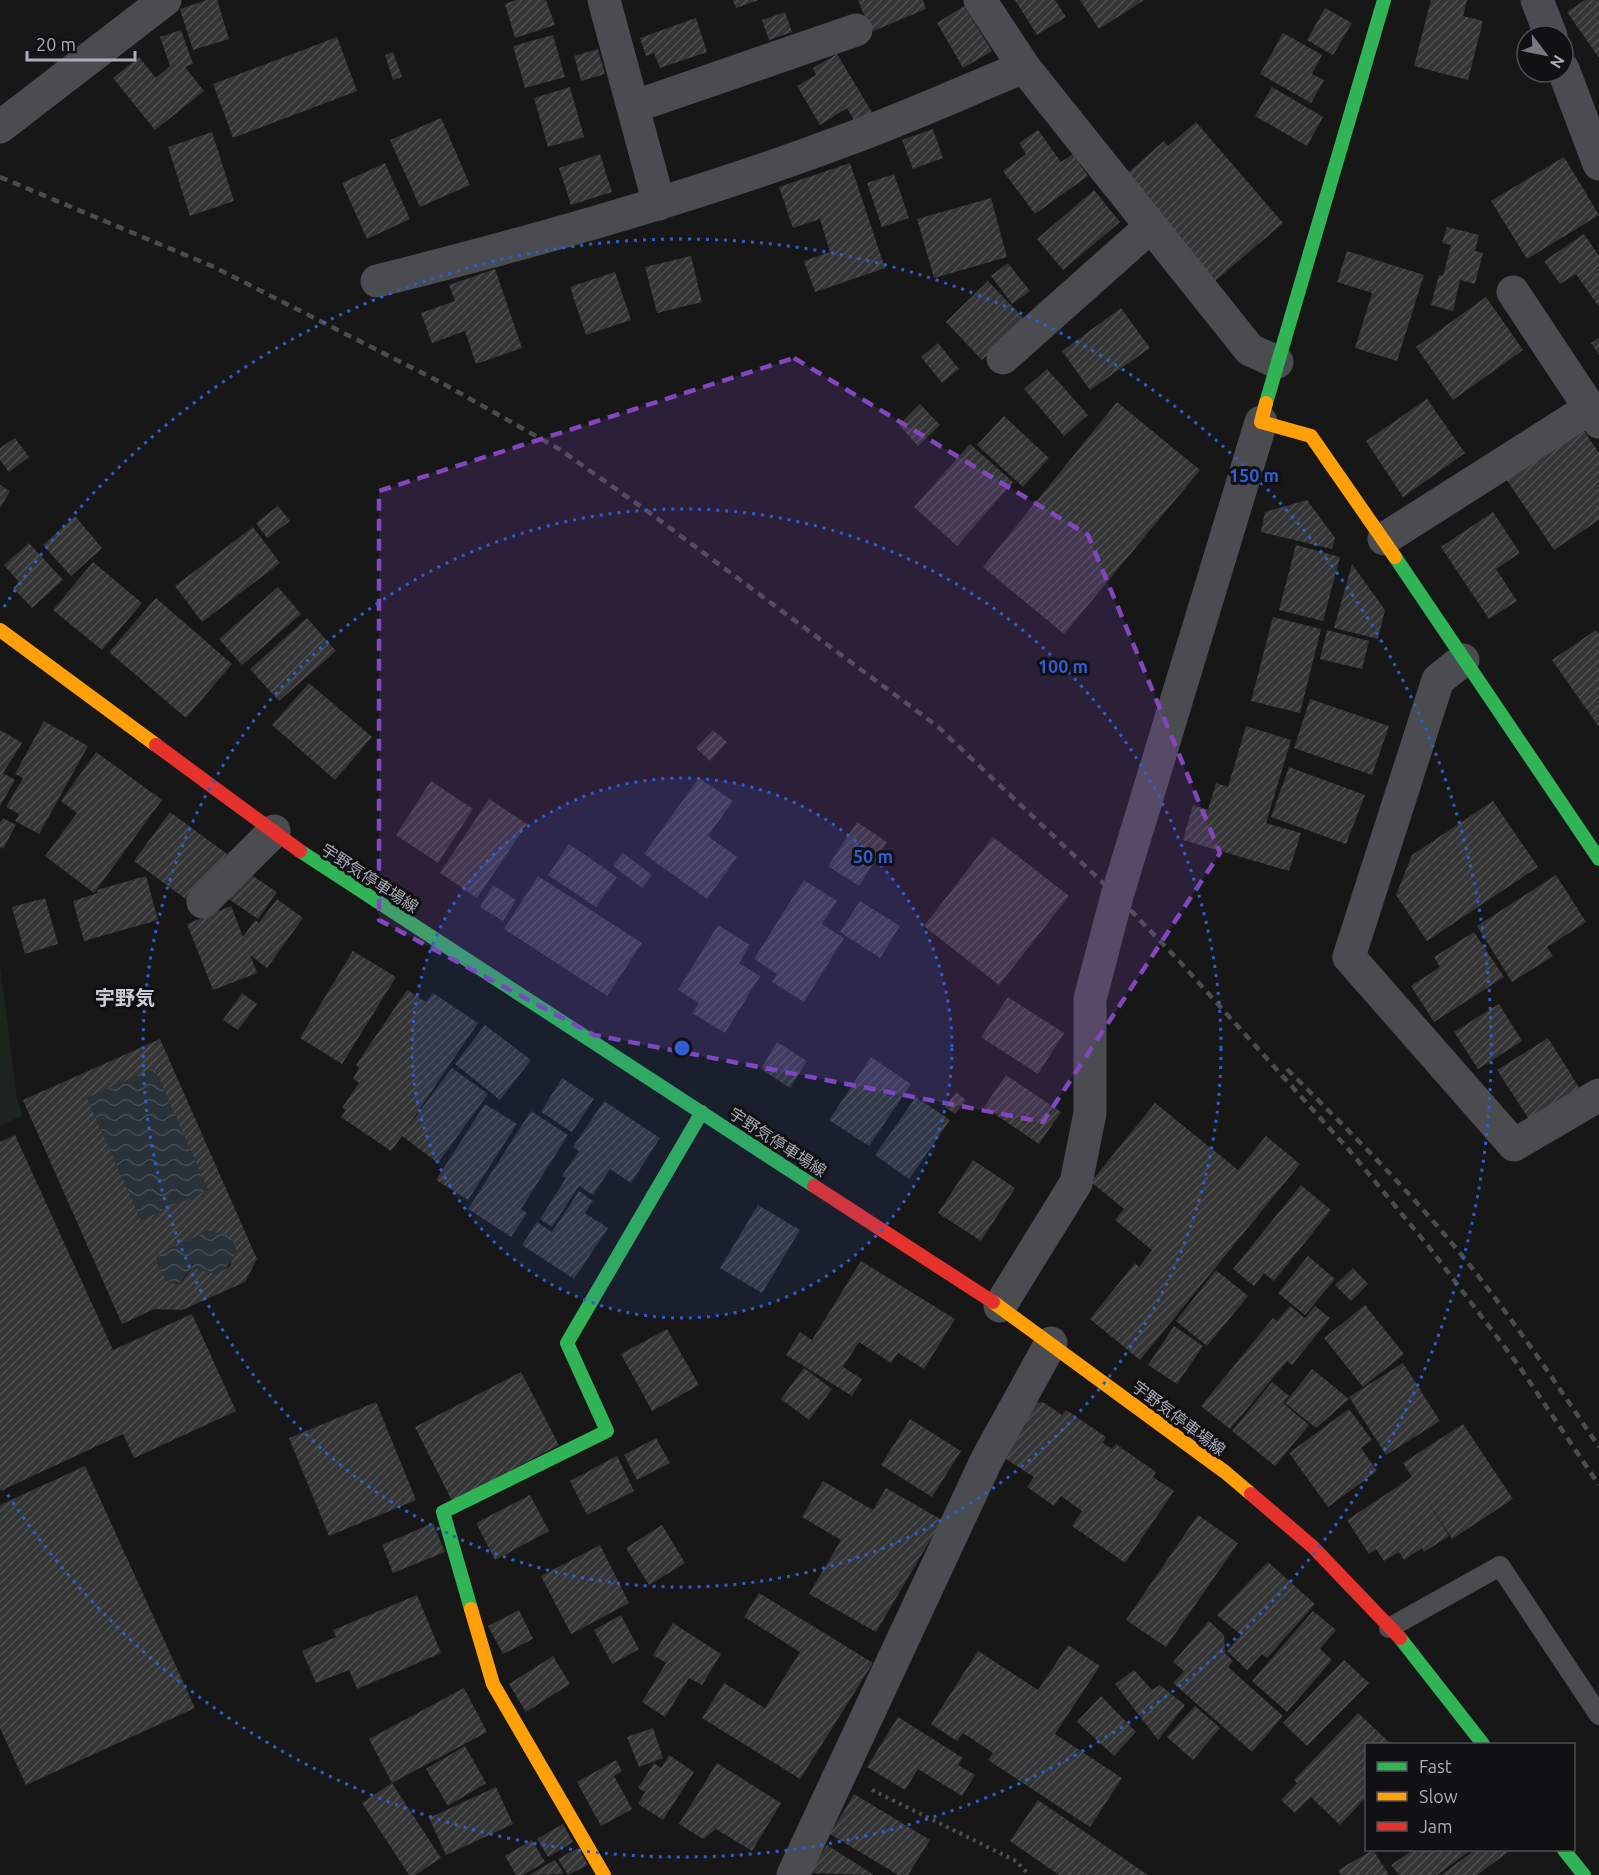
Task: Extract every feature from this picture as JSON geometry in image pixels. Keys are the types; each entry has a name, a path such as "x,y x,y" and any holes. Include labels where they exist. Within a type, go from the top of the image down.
{"street":[{"path":"0,127 165,0"},
{"path":"604,0 659,204"},
{"path":"980,0 1023,67 1250,350 1277,362"},
{"path":"1000,1306 1076,1183 1090,1113 1090,999 1121,885 1261,422 1384,0"},
{"path":"1537,0 1546,24"},
{"path":"633,107 856,30"},
{"path":"377,281 533,242 659,204 842,141 1023,67"},
{"path":"1569,84 1599,164"},
{"path":"1003,358 1150,227"},
{"path":"1384,539 1594,415 1513,292"},
{"path":"1261,422 1311,436 1384,539 1599,860"},
{"name":"宇野気停車場線","path":"0,630 319,865 1000,1306 1225,1472 1296,1532 1357,1590 1389,1628 1417,1656 1482,1743"},
{"path":"1463,660 1438,680 1349,957 1514,1145 1599,1095"},
{"path":"203,902 274,831"},
{"path":"604,1875 493,1684 443,1512 607,1431 567,1343 702,1112"},
{"path":"793,1875 842,1775 987,1459 1051,1343"},
{"path":"1565,1851 1584,1875"}],"lane":[{"path":"1389,1628 1500,1566 1599,1715"}],"path":[{"path":"842,1775 1016,1861 1029,1875"}],"highlighted area":[{"path":"794,358 1088,535 1220,853 1043,1122 594,1035 379,920 379,491"}],"shaded area":[{"path":"0,965 17,1099 23,1115 0,1126"}],"water":[{"path":"154,1068 208,1190 141,1220 87,1098"},
{"path":"207,1231 224,1233 236,1244 234,1256 227,1267 216,1274 192,1268 180,1283 166,1280 157,1263 158,1255"}],"building":[{"path":"207,0 217,0 229,39 193,50 180,9"},
{"path":"516,0 546,0 555,25 515,38 505,4"},
{"path":"733,0 759,0 736,8"},
{"path":"858,0 923,0 926,9 871,32"},
{"path":"1015,0 1055,0 1066,17 1037,35"},
{"path":"1080,0 1144,0 1099,29"},
{"path":"1431,0 1467,0 1463,16 1483,21 1468,80 1414,66"},
{"path":"1585,0 1599,0 1599,58 1567,12"},
{"path":"964,6 992,51 963,68 937,23"},
{"path":"1325,8 1352,23 1333,55 1307,40"},
{"path":"785,12 792,32 769,40 762,20"},
{"path":"696,18 707,52 660,68 654,53 646,56 640,38"},
{"path":"181,30 193,64 185,67 204,91 155,130 113,78 139,57 156,78 170,66 160,37"},
{"path":"1283,33 1322,55 1312,74 1324,80 1311,103 1260,74"},
{"path":"553,35 565,77 525,88 513,46"},
{"path":"337,37 357,91 233,138 213,84"},
{"path":"598,49 605,74 581,81 574,56"},
{"path":"393,52 402,77 393,80 385,55"},
{"path":"837,54 873,114 856,124 847,108 820,125 797,86 816,75 813,68"},
{"path":"570,87 584,137 548,147 534,98"},
{"path":"1272,87 1323,117 1307,146 1255,116"},
{"path":"441,118 470,185 420,207 390,140"},
{"path":"1196,122 1283,223 1215,281 1124,176 1164,141 1168,146"},
{"path":"933,129 943,158 913,169 902,140"},
{"path":"1038,130 1061,162 1073,154 1088,176 1035,214 1003,171 1026,154 1019,143"},
{"path":"212,132 234,201 190,216 168,147"},
{"path":"600,154 612,192 571,205 559,168"},
{"path":"1564,157 1599,215 1527,259 1491,201"},
{"path":"385,163 410,219 367,239 342,183"},
{"path":"850,163 885,268 815,292 804,261 830,252 820,219 793,228 779,187"},
{"path":"894,174 909,218 882,227 867,183"},
{"path":"1094,190 1120,222 1063,270 1037,239"},
{"path":"991,198 1007,257 934,278 917,219"},
{"path":"1447,227 1479,235 1475,251 1483,253 1475,284 1460,280 1453,311 1431,305 1439,275 1443,276 1451,245 1442,243"},
{"path":"1584,234 1599,256 1599,307 1576,274 1560,284 1544,261"},
{"path":"1347,251 1424,275 1397,361 1355,348 1372,293 1337,282"},
{"path":"691,256 702,302 657,313 645,267"},
{"path":"1008,263 1030,291 1012,304 991,276"},
{"path":"495,269 522,348 476,364 465,331 432,343 421,313 455,301 449,285"},
{"path":"615,272 631,320 586,335 570,287"},
{"path":"988,281 1025,320 982,360 946,322"},
{"path":"1486,297 1523,350 1453,400 1416,347"},
{"path":"1121,308 1150,348 1090,390 1062,351"},
{"path":"1599,338 1599,355 1591,343"},
{"path":"938,343 959,369 942,383 921,357"},
{"path":"1047,369 1088,415 1064,436 1024,389"},
{"path":"1427,399 1465,453 1403,497 1366,441"},
{"path":"1117,402 1200,470 1064,634 983,567"},
{"path":"920,404 940,425 918,446 899,425"},
{"path":"1004,416 1049,458 1023,487 977,445"},
{"path":"1582,428 1599,453 1599,520 1554,550 1506,479"},
{"path":"15,438 29,457 9,472 0,460 0,448"},
{"path":"970,444 1013,482 957,546 914,507"},
{"path":"0,485 10,491 0,508"},
{"path":"1307,500 1335,538 1332,549 1261,532 1265,512"},
{"path":"278,506 290,521 267,538 256,523"},
{"path":"1493,512 1520,553 1496,569 1517,601 1489,619 1441,547"},
{"path":"75,516 102,548 71,576 43,545"},
{"path":"253,527 280,563 202,622 175,586"},
{"path":"29,543 63,580 32,608 13,588 19,582 4,565"},
{"path":"1296,545 1340,557 1323,621 1279,610"},
{"path":"93,562 142,603 102,650 53,610"},
{"path":"1352,564 1385,610 1378,639 1334,628"},
{"path":"278,587 301,614 242,665 219,639"},
{"path":"156,598 232,664 186,718 109,652"},
{"path":"1273,617 1321,629 1300,713 1251,701"},
{"path":"307,618 336,651 279,701 250,669"},
{"path":"1327,630 1369,641 1362,669 1320,659"},
{"path":"1596,630 1599,634 1599,727 1552,660"},
{"path":"309,683 372,737 335,780 272,725"},
{"path":"1310,699 1389,726 1372,775 1294,748"},
{"path":"44,721 88,746 39,834 15,821 19,814 6,807 23,778 15,774"},
{"path":"1246,726 1291,740 1266,823 1301,833 1289,871 1183,840 1193,805 1208,810 1216,783 1228,787"},
{"path":"0,730 22,743 3,773 15,780 0,806"},
{"path":"713,730 727,742 710,761 696,748"},
{"path":"96,752 162,800 94,893 45,856 77,813 61,801"},
{"path":"1289,767 1365,795 1346,844 1271,817"},
{"path":"699,778 733,801 708,836 737,857 707,899 644,854"},
{"path":"431,781 473,809 438,863 396,835"},
{"path":"489,799 527,824 477,898 440,873"},
{"path":"1493,801 1538,867 1427,941 1396,895 1412,855"},
{"path":"170,812 227,854 191,903 134,861"},
{"path":"3,818 16,825 3,849 0,847 0,823"},
{"path":"857,822 887,842 859,886 828,866"},
{"path":"993,837 1069,896 999,985 924,926"},
{"path":"569,844 617,877 596,907 548,875"},
{"path":"623,853 652,875 642,888 613,866"},
{"path":"244,870 277,892 258,919 226,897"},
{"path":"1556,875 1586,922 1547,947 1553,956 1512,982 1477,926"},
{"path":"146,876 158,920 84,941 73,901 98,893 97,890"},
{"path":"538,876 642,943 607,996 504,929"},
{"path":"804,880 837,901 822,924 844,938 804,1002 772,982 777,974 754,959"},
{"path":"493,885 516,900 503,921 480,907"},
{"path":"45,898 58,944 25,954 12,907"},
{"path":"277,899 303,918 267,968 250,955 257,973 213,990 187,924 231,906 243,937 255,920 259,923"},
{"path":"860,901 900,926 880,958 840,932"},
{"path":"718,925 750,945 739,963 760,976 725,1033 692,1013 699,1003 678,990"},
{"path":"1474,932 1504,977 1434,1022 1411,986 1440,967 1434,957"},
{"path":"353,951 396,977 342,1064 300,1038"},
{"path":"407,990 426,1002 433,993 478,1023 403,1133 452,1068 488,1094 438,1163 402,1136 391,1151 341,1117 346,1110 342,1108 359,1083 353,1079 359,1068 356,1065"},
{"path":"242,993 257,1004 238,1030 223,1020"},
{"path":"1008,997 1064,1033 1038,1074 981,1037"},
{"path":"1499,1004 1522,1041 1478,1069 1454,1032"},
{"path":"485,1025 531,1060 500,1100 455,1064"},
{"path":"1548,1038 1580,1089 1530,1121 1497,1070"},
{"path":"160,1039 257,1259 245,1282 182,1310 154,1309 122,1324 23,1100","holes":["154,1068 208,1190 141,1220 87,1098","207,1231 226,1234 233,1241 236,1250 230,1266 216,1274 192,1268 181,1283 176,1284 166,1280 157,1263 158,1255"]},
{"path":"777,1042 807,1061 790,1088 761,1069"},
{"path":"871,1057 911,1084 869,1146 829,1120"},
{"path":"1006,1075 1061,1112 1039,1144 984,1107"},
{"path":"562,1078 594,1099 572,1132 541,1112"},
{"path":"956,1092 966,1100 955,1114 945,1107"},
{"path":"916,1097 950,1120 909,1179 875,1155"},
{"path":"604,1101 660,1138 631,1183 610,1169 593,1195 579,1186 552,1227 540,1219 566,1178 562,1176 579,1151 573,1147"},
{"path":"1155,1103 1238,1170 1266,1136 1300,1164 1140,1360 1090,1319 1135,1263 1139,1267 1152,1250 1115,1220 1124,1209 1091,1182"},
{"path":"485,1104 517,1124 468,1200 436,1180"},
{"path":"531,1111 568,1135 521,1209 527,1213 511,1237 468,1209"},
{"path":"15,1135 113,1350 192,1314 236,1411 134,1458 123,1434 0,1491 0,1142"},
{"path":"973,1160 1015,1188 981,1241 938,1213"},
{"path":"1301,1185 1331,1210 1274,1281 1264,1273 1254,1286 1233,1269"},
{"path":"579,1191 593,1201 585,1213 608,1228 574,1279 522,1245 537,1222 552,1232"},
{"path":"758,1205 800,1230 762,1293 720,1268"},
{"path":"1308,1256 1335,1279 1305,1315 1278,1293"},
{"path":"861,1261 955,1319 924,1369 898,1353 891,1363 859,1342 843,1367 862,1379 852,1396 786,1355 800,1332 812,1340"},
{"path":"1353,1268 1368,1284 1351,1301 1335,1285"},
{"path":"1216,1270 1248,1296 1207,1346 1176,1321"},
{"path":"1365,1305 1404,1354 1363,1387 1324,1338"},
{"path":"1290,1306 1305,1318 1315,1306 1330,1318 1292,1365 1287,1361 1230,1429 1201,1406 1273,1318 1277,1321"},
{"path":"1174,1326 1203,1346 1177,1384 1148,1365"},
{"path":"667,1329 699,1385 652,1411 621,1354"},
{"path":"1403,1363 1440,1421 1386,1455 1349,1397"},
{"path":"804,1368 832,1389 809,1420 781,1399"},
{"path":"1312,1369 1349,1399 1316,1428 1285,1403"},
{"path":"521,1372 559,1445 452,1501 415,1427"},
{"path":"1272,1382 1289,1396 1283,1403 1309,1425 1275,1466 1232,1431"},
{"path":"376,1402 416,1500 329,1536 289,1438"},
{"path":"1043,1402 1062,1415 1066,1410 1106,1437 1103,1443 1112,1449 1116,1444 1156,1472 1153,1477 1174,1491 1125,1563 1072,1526 1082,1511 1061,1496 1054,1506 1027,1487 1034,1477 1006,1459 1030,1404"},
{"path":"1349,1409 1372,1440 1361,1448 1377,1471 1328,1507 1289,1453"},
{"path":"910,1419 961,1451 932,1497 881,1465"},
{"path":"1463,1424 1513,1499 1452,1539 1424,1496 1449,1536 1424,1552 1422,1548 1404,1560 1399,1552 1384,1561 1376,1549 1369,1554 1347,1520 1412,1477 1403,1463"},
{"path":"656,1438 670,1463 637,1480 624,1455"},
{"path":"617,1456 634,1491 587,1515 570,1481"},
{"path":"85,1466 195,1708 26,1785 0,1728 0,1505"},
{"path":"823,1481 873,1510 886,1488 942,1520 876,1632 809,1594 841,1540 802,1517"},
{"path":"530,1495 549,1531 495,1560 476,1523"},
{"path":"1198,1515 1238,1543 1166,1647 1126,1620"},
{"path":"433,1523 445,1552 393,1573 382,1545"},
{"path":"662,1525 685,1563 649,1585 626,1548"},
{"path":"600,1545 629,1603 571,1634 541,1576"},
{"path":"1268,1562 1315,1604 1267,1658 1262,1654 1247,1670 1227,1651 1241,1635 1217,1615"},
{"path":"759,1593 873,1663 800,1779 702,1718 724,1683 765,1708 800,1652 744,1617"},
{"path":"417,1595 441,1653 357,1689 349,1670 316,1683 302,1651 336,1637 333,1630"},
{"path":"519,1610 533,1639 503,1654 488,1626"},
{"path":"1313,1611 1336,1630 1320,1649 1332,1660 1287,1712 1252,1681"},
{"path":"621,1615 639,1649 612,1664 594,1630"},
{"path":"1209,1621 1224,1635 1225,1653 1233,1661 1228,1667 1283,1716 1252,1752 1173,1683 1184,1671 1173,1662"},
{"path":"673,1623 721,1654 702,1685 689,1678 665,1717 642,1702 666,1663 653,1655"},
{"path":"1068,1645 1100,1666 1055,1734 1122,1778 1090,1827 988,1760 993,1753 963,1733 957,1741 931,1724 978,1651 1038,1690"},
{"path":"553,1656 570,1684 526,1712 509,1684"},
{"path":"1344,1660 1369,1683 1307,1746 1283,1723"},
{"path":"1134,1670 1152,1690 1160,1685 1185,1705 1158,1740 1115,1684"},
{"path":"464,1688 487,1732 392,1783 369,1739"},
{"path":"1101,1696 1136,1732 1114,1756 1077,1722"},
{"path":"1195,1706 1220,1728 1193,1760 1167,1737"},
{"path":"1358,1713 1390,1743 1365,1743 1365,1798 1340,1825 1311,1797 1295,1813 1281,1800 1297,1783 1294,1780"},
{"path":"898,1717 963,1758 958,1765 975,1775 962,1796 918,1769 905,1790 867,1767"},
{"path":"653,1728 663,1758 639,1767 627,1737"},
{"path":"465,1746 486,1783 448,1806 426,1769"},
{"path":"669,1755 694,1772 663,1820 638,1804 645,1792 638,1788 654,1763 661,1768"},
{"path":"616,1760 622,1771 614,1776 632,1809 601,1826 577,1782"},
{"path":"717,1763 781,1803 752,1851 716,1829 703,1839 679,1824"},
{"path":"392,1783 441,1858 415,1875 409,1875 362,1803"},
{"path":"496,1787 513,1824 446,1855 429,1818"},
{"path":"854,1794 930,1840 908,1875 898,1875 830,1834"},
{"path":"1038,1800 1148,1875 1059,1875 1010,1841"},
{"path":"563,1824 573,1842 548,1857 537,1839"},
{"path":"532,1840 545,1862 523,1875 516,1875 505,1856"},
{"path":"827,1845 874,1875 809,1873"},
{"path":"578,1848 588,1865 568,1875 558,1859"},
{"path":"1374,1851 1389,1875 1341,1875 1338,1870"},
{"path":"1412,1851 1470,1851 1437,1875 1399,1875 1391,1865"},
{"path":"1474,1851 1510,1851 1477,1875 1441,1875"},
{"path":"555,1860 564,1874 529,1875"}],"railway":[{"path":"0,177 214,267 442,383 559,449 643,508 937,726 1117,896 1181,963 1349,1150 1429,1247 1519,1366 1599,1485"},
{"path":"1287,1069 1356,1138 1464,1258 1517,1328 1599,1447"}],"traffic: fast":[{"path":"1266,403 1384,0"},
{"path":"1395,557 1599,859"},
{"path":"300,851 814,1186"},
{"path":"471,1609 443,1512 607,1431 567,1343 702,1112"},
{"path":"1400,1638 1482,1743"},
{"path":"1565,1851 1584,1875"}],"traffic: slow":[{"path":"1266,403 1261,422 1311,436 1395,557"},
{"path":"0,630 156,745"},
{"path":"993,1302 1225,1472 1251,1494"},
{"path":"471,1609 493,1684 604,1875"}],"traffic: jam":[{"path":"156,745 300,851"},
{"path":"814,1186 993,1302"},
{"path":"1251,1494 1313,1547 1400,1638"}],"district":[{"name":"宇野気","path":"125,997"}]}
